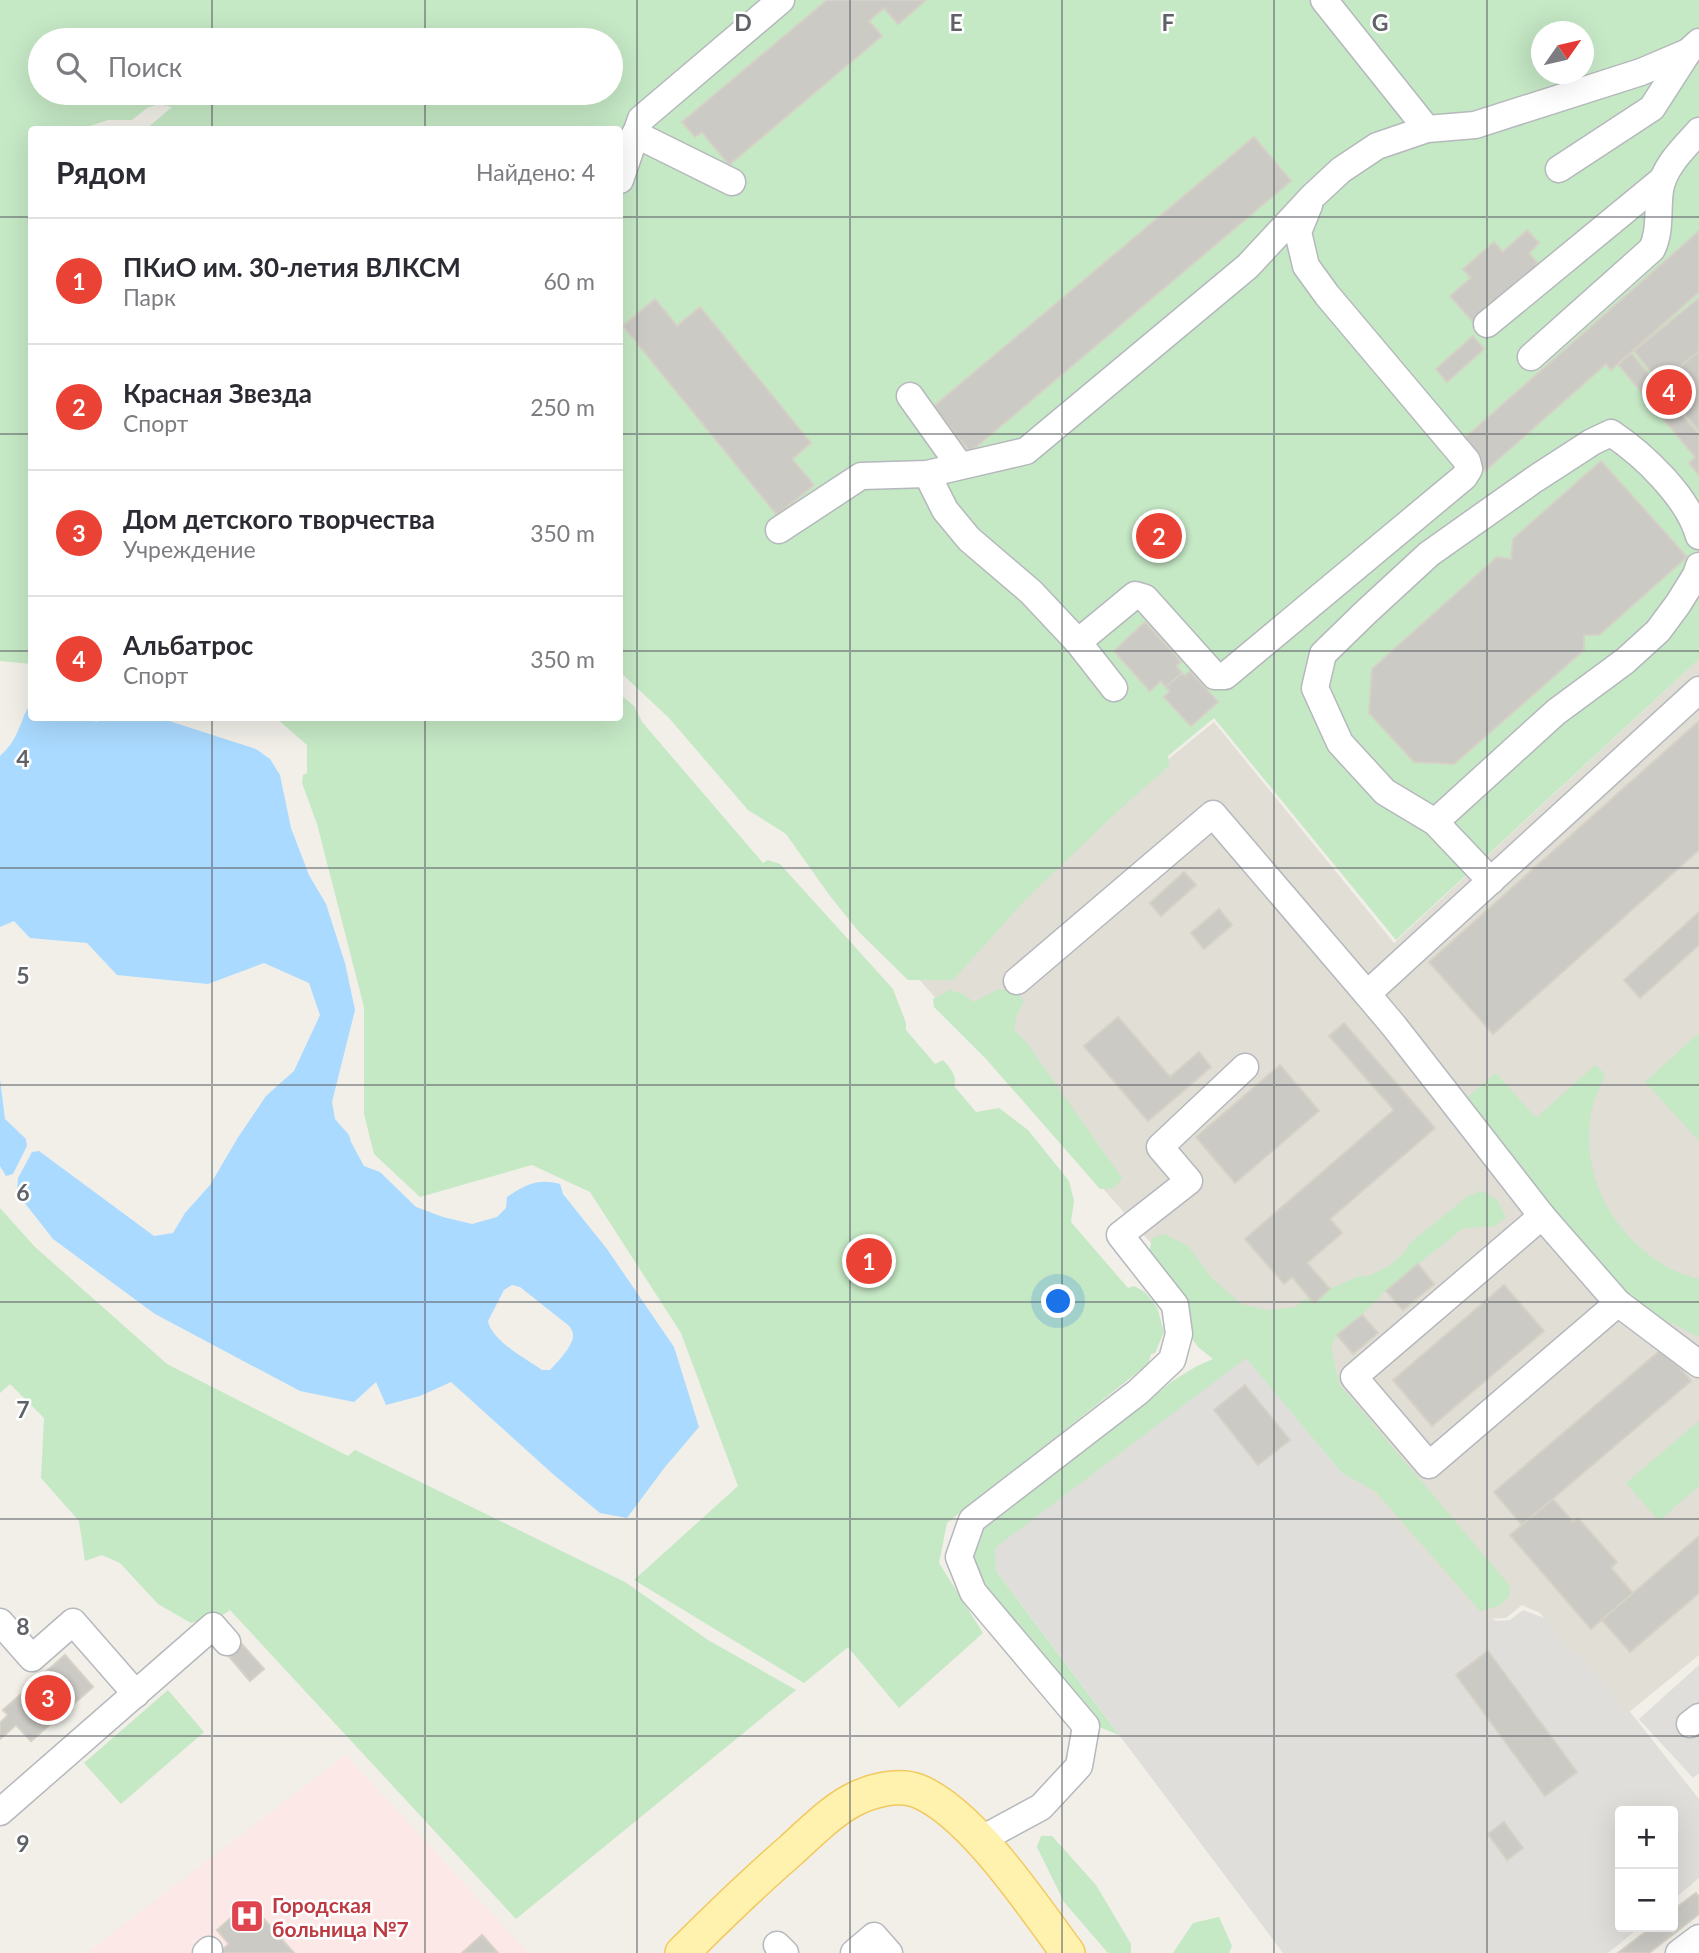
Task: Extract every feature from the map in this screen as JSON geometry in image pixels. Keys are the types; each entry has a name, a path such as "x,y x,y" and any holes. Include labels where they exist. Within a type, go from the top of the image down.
{"main road":[{"path":"681,1953 735,1899 830,1815 853,1800 885,1788 916,1790 947,1808 980,1840 1068,1953"}],"street":[{"path":"623,171 641,119 781,0"},
{"path":"1324,0 1427,129"},
{"path":"779,530 862,476 927,474 1026,451 1248,266 1341,170 1377,146 1427,129 1475,125 1641,72 1693,47"},
{"path":"1559,169 1652,108 1693,47"},
{"path":"1531,357 1653,249 1657,239 1662,180 1668,167 1699,131"},
{"path":"635,134 732,182"},
{"path":"1487,324 1662,180"},
{"path":"1078,642 1135,595 1145,598 1215,676 1225,676 1464,477 1469,469 1466,461 1327,295 1306,266 1298,232 1312,197"},
{"path":"910,396 960,466"},
{"path":"1491,881 1435,822 1385,792 1340,743 1315,688 1323,654 1429,554 1535,479 1592,442 1611,433 1633,448 1673,490 1696,524 1699,536"},
{"path":"927,474 945,510 969,539 1031,592 1078,642 1114,688"},
{"path":"1435,822 1556,712 1625,661 1658,631 1696,575 1699,566"},
{"path":"1367,994 1699,690"},
{"path":"1017,982 1213,814 1394,1026 1542,1216 1618,1303 1699,1364"},
{"path":"980,1840 1041,1807 1079,1766 1086,1726 973,1592 959,1557 972,1520 1138,1392 1172,1360 1179,1334 1175,1305 1120,1236 1189,1181 1160,1147 1245,1067"},
{"path":"1542,1216 1354,1377 1429,1465 1618,1303"},
{"path":"0,1622 32,1658 73,1622 136,1694"},
{"path":"0,1812 213,1626 227,1642"},
{"path":"853,1953 874,1936 889,1953"},
{"path":"1679,1953 1699,1938"}],"shaded area":[{"path":"1699,659 1699,1655 1628,1713 1585,1661 1563,1643 1540,1613 1522,1605 1506,1618 1485,1619 1469,1605 910,969 1214,722 1394,943"},
{"path":"1246,1357 1342,1473 1376,1492 1480,1611 1496,1621 1510,1620 1523,1610 1547,1619 1589,1660 1699,1799 1699,1878 1678,1896 1678,1806 1615,1806 1615,1932 1634,1932 1608,1953 1283,1953 996,1571 994,1548"},
{"path":"1699,1665 1699,1773 1693,1778 1639,1719"},
{"path":"346,1755 528,1953 86,1953"}],"green space":[{"path":"0,0 1699,0 1699,659 1396,940 1214,718 1168,756 1169,766 1027,898 953,980 908,980 859,932 786,834 748,810 669,718 623,675 623,126 150,126 172,107 163,105 623,105 623,28 28,28 28,105 156,105 147,108 132,120 108,120 90,126 28,126 28,664 0,661"},
{"path":"623,697 634,706 642,722 763,863 768,860 780,864 893,989 906,1023 906,1030 935,1064 943,1060 954,1075 954,1086 976,1112 999,1108 1028,1130 1069,1181 1074,1201 1071,1222 1128,1288 1134,1286 1145,1292 1157,1307 1164,1332 1148,1364 947,1523 939,1563 983,1633 899,1708 848,1647 804,1683 634,1580 738,1486 681,1333 590,1192 532,1165 420,1197 374,1154 364,1114 364,1007 317,824 302,783 303,775 307,773 307,745 279,721 623,721"},
{"path":"999,989 1015,991 1024,1001 1016,1017 1014,1030 1026,1042 1122,1178 1115,1188 1100,1189 987,1060 934,1007 933,999 949,990 963,994 974,1002"},
{"path":"1699,1033 1699,1141 1645,1082"},
{"path":"1595,1065 1605,1074 1590,1120 1589,1143 1598,1186 1618,1224 1633,1241 1669,1268 1699,1279 1699,1337 1628,1301 1464,1100 1496,1073 1536,1118"},
{"path":"1482,1191 1497,1200 1506,1217 1494,1227 1462,1229 1386,1290 1362,1315 1337,1335 1331,1346 1339,1384 1510,1586 1509,1597 1499,1606 1480,1611 1376,1492 1342,1473 1246,1358 995,1548 996,1571 1119,1735 1087,1722 977,1583 973,1554 985,1528 1174,1380 1213,1359 1198,1347 1188,1333 1185,1302 1177,1285 1149,1254 1152,1238 1165,1234 1188,1246 1211,1277 1241,1304 1267,1310 1295,1307 1309,1297 1314,1303 1330,1289 1389,1266 1403,1254 1410,1243 1468,1196"},
{"path":"0,1208 35,1247 167,1364 348,1456 355,1450 625,1582 708,1640 796,1690 516,1919 230,1610 223,1615 191,1623 158,1604 120,1563 102,1555 85,1561 79,1521 41,1478 44,1418 10,1384 0,1393"},
{"path":"1699,1421 1699,1486 1659,1521 1626,1483"},
{"path":"168,1690 204,1732 121,1804 84,1763"},
{"path":"1041,1836 1052,1836 1096,1885 1131,1944 1131,1953 1108,1953 1064,1902 1037,1847"},
{"path":"1219,1917 1232,1946 1229,1953 1173,1953 1193,1923"}],"water":[{"path":"28,708 28,721 169,721 256,749 270,759 280,775 291,828 309,875 326,904 345,963 355,1010 332,1102 335,1119 349,1135 364,1166 380,1172 416,1207 472,1224 497,1217 506,1208 507,1197 526,1186 538,1182 560,1184 563,1194 607,1249 674,1347 699,1427 627,1518 600,1513 451,1382 420,1396 386,1405 376,1382 354,1402 300,1391 155,1314 53,1239 17,1193 18,1178 32,1152 39,1151 154,1236 173,1233 185,1213 210,1185 266,1096 294,1071 320,1015 309,983 264,963 208,984 117,975 87,943 30,938 14,921 0,927 0,756 14,738","holes":["512,1285 520,1287 568,1325 573,1335 571,1344 550,1370 542,1370 502,1342 488,1321 504,1290"]},
{"path":"0,1079 5,1119 26,1139 27,1146 13,1174 6,1176 0,1166"}],"building":[{"path":"827,0 926,0 898,24 884,8 869,21 882,36 729,165 702,132 695,137 682,122"},
{"path":"1254,137 1291,181 970,452 933,407"},
{"path":"1527,230 1539,243 1529,253 1540,266 1475,324 1450,296 1471,278 1463,269 1494,242 1503,252"},
{"path":"1699,231 1699,292 1611,370 1606,364 1485,471 1459,443"},
{"path":"1699,298 1699,351 1660,383 1634,351"},
{"path":"655,299 677,326 700,307 811,443 792,459 814,485 777,515 623,326"},
{"path":"1473,336 1484,349 1447,382 1436,369"},
{"path":"1699,351 1699,431 1660,383"},
{"path":"1631,353 1699,435 1699,475 1689,463 1695,457 1618,364"},
{"path":"1601,461 1687,557 1599,635 1584,635 1584,650 1454,764 1414,762 1369,713 1372,669 1497,557 1511,559 1513,539"},
{"path":"1145,622 1181,662 1176,666 1182,673 1166,687 1161,681 1150,691 1114,651"},
{"path":"1190,671 1218,702 1191,726 1164,697 1170,691 1166,687 1182,673 1185,676"},
{"path":"1699,721 1699,850 1493,1034 1429,962"},
{"path":"1184,872 1196,885 1161,916 1150,903"},
{"path":"1219,909 1232,925 1204,949 1191,933"},
{"path":"1699,912 1699,945 1640,998 1624,980"},
{"path":"1118,1017 1170,1077 1199,1052 1211,1067 1148,1121 1084,1046"},
{"path":"1344,1023 1435,1128 1330,1219 1342,1233 1307,1263 1330,1289 1314,1303 1292,1277 1284,1284 1245,1239 1394,1110 1329,1036"},
{"path":"1280,1065 1319,1111 1235,1183 1196,1137"},
{"path":"1418,1264 1434,1284 1403,1310 1386,1291"},
{"path":"1504,1285 1544,1331 1432,1426 1393,1380"},
{"path":"1362,1315 1378,1333 1353,1354 1337,1335"},
{"path":"1663,1348 1691,1381 1522,1525 1494,1492"},
{"path":"1245,1385 1290,1440 1258,1465 1214,1410"},
{"path":"1553,1499 1573,1522 1578,1518 1617,1562 1611,1568 1633,1593 1591,1629 1510,1535"},
{"path":"1699,1536 1699,1593 1630,1652 1602,1620"},
{"path":"239,1641 264,1669 250,1681 226,1653"},
{"path":"1488,1651 1577,1772 1545,1796 1456,1675"},
{"path":"65,1655 93,1687 31,1741 16,1725 0,1739 0,1723 8,1715 3,1710"},
{"path":"1504,1822 1523,1848 1507,1860 1488,1834"},
{"path":"1696,1893 1699,1897 1699,1914 1678,1930 1678,1906"},
{"name":"Городская больница №7","path":"249,1902 294,1953 218,1953 229,1944 217,1930"},
{"path":"1645,1932 1676,1932 1649,1953 1618,1953"},
{"name":"Городская больница №7","path":"482,1935 498,1953 462,1953"}],"place":[{"name":"Альбатрос","path":"1669,392"},
{"name":"Красная Звезда","path":"1159,536"},
{"name":"ПКиО им. 30-летия ВЛКСМ","path":"869,1261"},
{"name":"Дом детского творчества","path":"48,1698"},
{"name":"Городская больница №7","path":"247,1916"}]}
